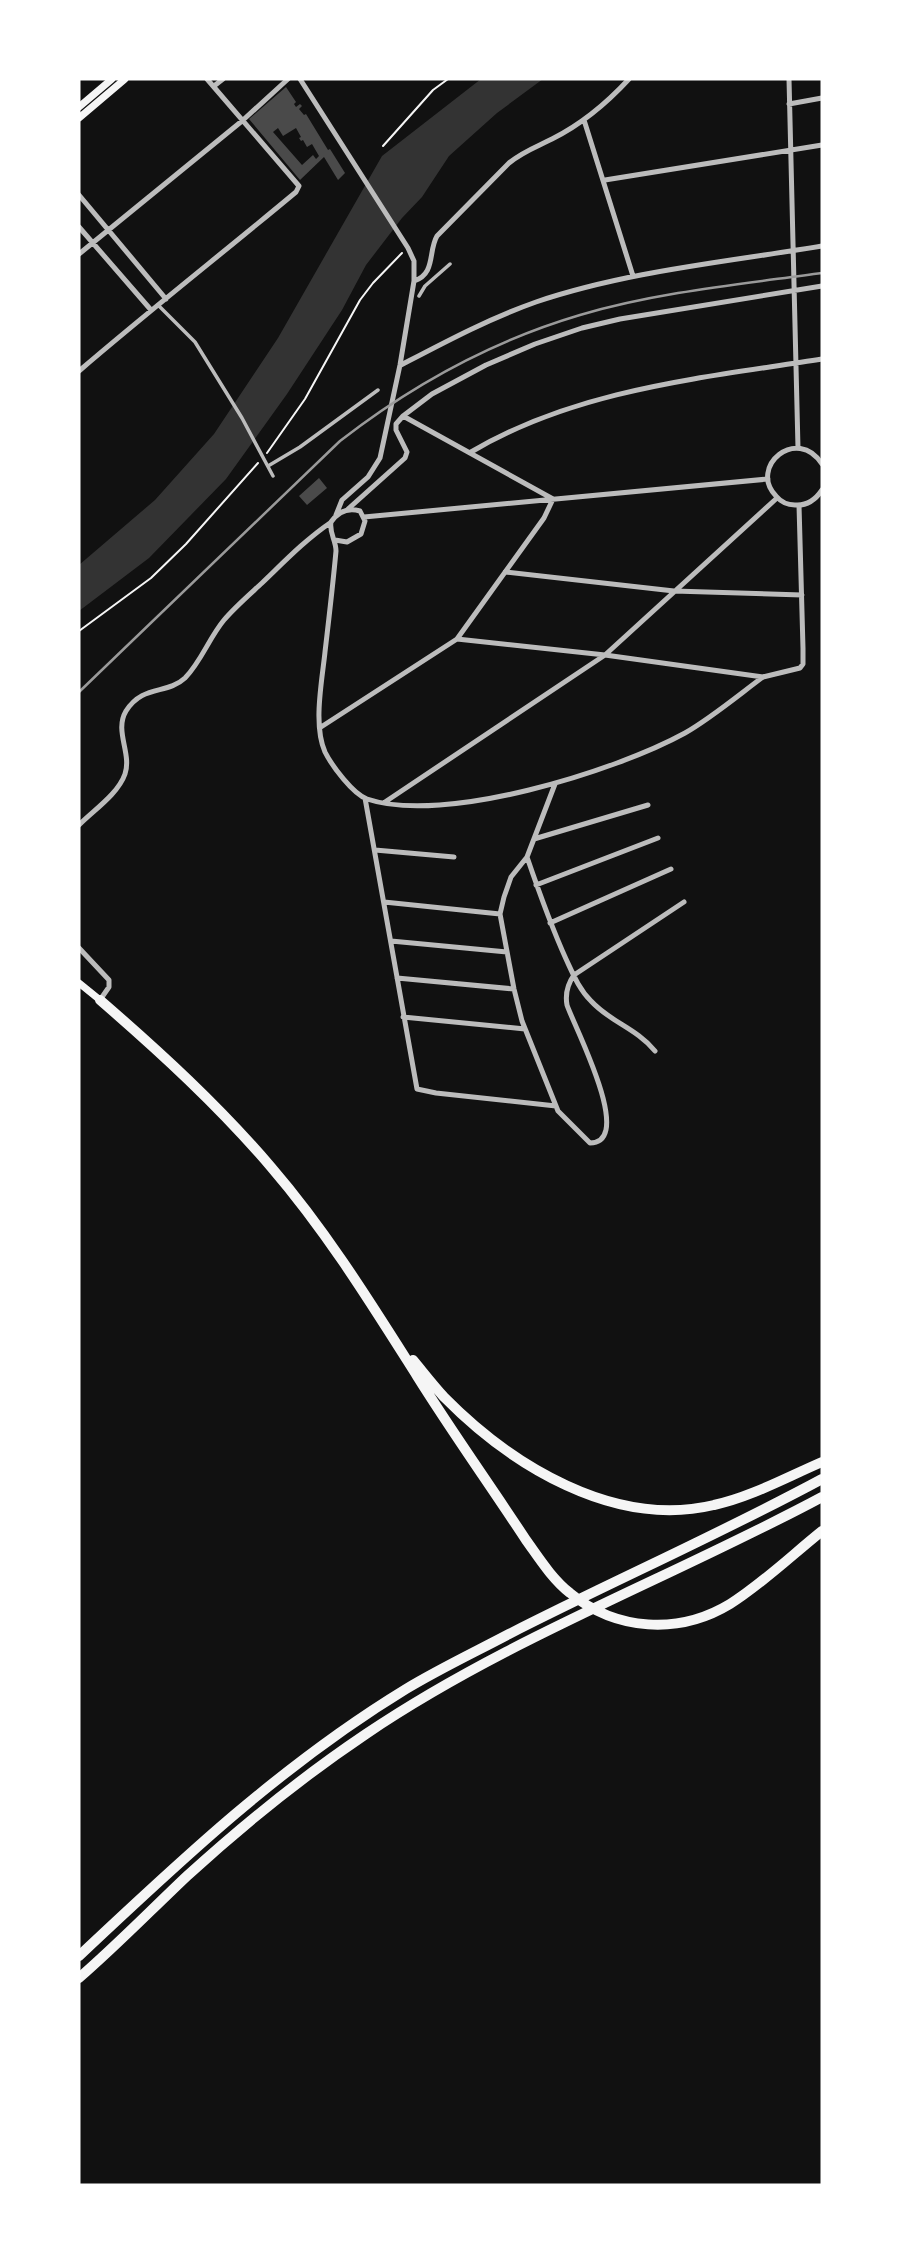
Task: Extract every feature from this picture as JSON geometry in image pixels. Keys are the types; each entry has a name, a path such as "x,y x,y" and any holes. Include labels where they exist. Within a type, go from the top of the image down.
{"highway":[{"path":"100,1000 194,1085 272,1168 338,1255 544,1564 570,1593 606,1615 623,1621 668,1625 699,1618 745,1592 822,1531"},
{"path":"397,1343 443,1395 489,1437 551,1478 605,1501 657,1510 712,1506 733,1500 822,1462"},
{"path":"79,1956 218,1827 298,1761 407,1688 560,1608 822,1479"},
{"path":"79,1978 187,1876 268,1806 367,1733 463,1674 822,1497"}],"main road":[{"path":"79,118 125,79"},
{"path":"79,107 109,80"},
{"path":"79,982 100,1000"}],"street":[{"path":"79,371 296,192 299,186 207,79"},
{"path":"214,86 223,79"},
{"path":"79,254 242,121 288,79"},
{"path":"300,79 414,261 414,281 400,365 380,457 368,477 342,499 337,515"},
{"path":"414,281 424,276 428,270 435,239 509,163 604,106 629,79"},
{"path":"789,79 798,448"},
{"path":"789,104 822,98"},
{"path":"584,120 634,276"},
{"path":"605,180 822,145"},
{"path":"79,195 166,299"},
{"path":"79,227 151,310"},
{"path":"400,365 483,323 535,303 634,276 822,246"},
{"path":"419,296 425,286 450,264"},
{"path":"79,825 117,789 122,780 127,765 122,722 127,709 142,694 173,685 185,678 223,621 311,537 348,509 405,458 407,452 396,430 396,424 403,415 432,394 486,365 582,328 620,319 822,286"},
{"path":"158,305 195,342 242,418 273,476"},
{"path":"471,452 544,417 592,401 668,383 822,359"},
{"path":"267,464 300,447 378,390"},
{"path":"403,415 553,499"},
{"path":"822,464 811,452 798,448 786,450 774,458 768,479 777,498 785,503 810,503 822,490"},
{"path":"364,517 768,479"},
{"path":"385,802 605,655 777,498"},
{"path":"321,727 457,639 544,518 553,499"},
{"path":"457,639 605,655 763,677 800,668 803,664 799,505"},
{"path":"335,540 347,542 358,537 364,530 364,517 360,511 348,509"},
{"path":"331,522 336,551 319,714 324,749 331,762 365,798 421,806 443,805 555,784 637,755 688,732 763,677"},
{"path":"505,572 674,591 802,595"},
{"path":"555,784 527,857 511,877 503,897 500,915 514,989 525,1029 558,1111 590,1143 603,1138 607,1120 601,1089 567,1005 568,986 574,975 684,902"},
{"path":"365,798 417,1089 556,1106"},
{"path":"534,839 648,805"},
{"path":"536,885 658,838"},
{"path":"375,850 454,857"},
{"path":"527,857 550,923 584,993 601,1011 633,1029 655,1051"},
{"path":"550,923 671,869"},
{"path":"384,902 500,915"},
{"path":"391,941 507,952"},
{"path":"79,948 109,980 109,988 100,1000"},
{"path":"397,978 514,989"},
{"path":"403,1017 525,1029"}],"path":[{"path":"383,146 433,90 448,79"},
{"path":"79,631 152,578 215,513 277,441 305,399 360,300 408,248"}],"shaded area":[{"path":"481,79 543,79 497,113 449,156 422,197 366,265 342,310 287,394 226,479 149,558 79,611 79,565 155,500 214,434 278,338 382,156"}],"building":[{"path":"286,87 296,102 296,107 300,104 302,106 299,109 306,114 345,173 338,180 324,157 300,180 249,119","holes":["278,128 283,136 296,128 301,141 303,140 307,147 312,144 319,156 316,159 313,155 302,165 273,132"]},
{"path":"319,478 327,488 307,505 299,496"}],"railway":[{"path":"79,692 340,441 424,383 516,338 580,315 670,295 822,273"}]}
